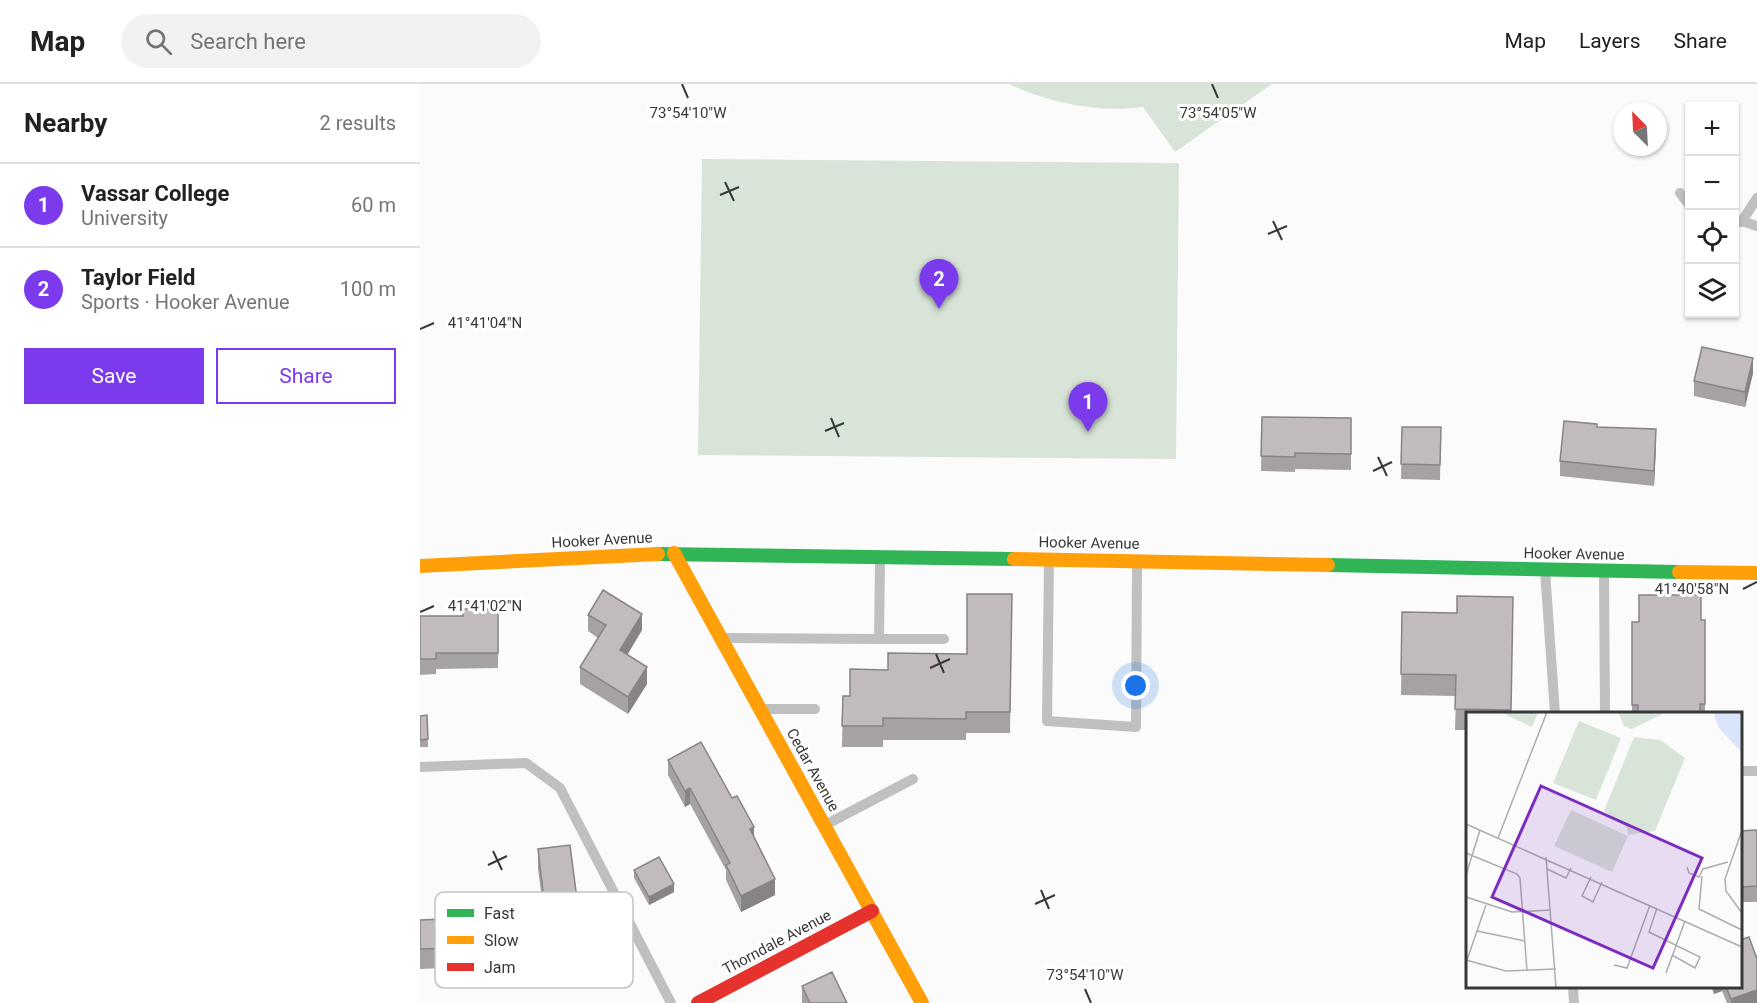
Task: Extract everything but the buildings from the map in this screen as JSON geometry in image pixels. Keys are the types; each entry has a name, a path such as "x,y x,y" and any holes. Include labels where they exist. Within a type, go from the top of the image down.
{"street":[{"name":"Hooker Avenue","path":"420,566 674,553 880,555 1757,573"},
{"name":"Cedar Avenue","path":"674,553 922,1003"},
{"name":"Thorndale Avenue","path":"698,1003 872,911"}],"lane":[{"path":"1680,193 1685,200"},
{"path":"1739,221 1757,198"},
{"path":"1739,222 1757,226"},
{"path":"879,639 880,555"},
{"path":"1049,559 1047,721 1136,727 1137,561"},
{"path":"1545,570 1555,712"},
{"path":"1604,570 1605,712"},
{"path":"721,638 944,639"},
{"path":"760,709 815,709"},
{"path":"420,767 526,763 560,788 614,892"},
{"path":"824,825 913,779"},
{"path":"633,929 671,1003"},
{"path":"1572,988 1574,1003"}],"shaded area":[{"path":"1009,84 1272,84 1175,152 1143,107 1109,109 1074,105"},
{"path":"702,159 1179,163 1176,459 698,455"}],"traffic: fast":[{"path":"658,554 1014,559"},
{"path":"1328,565 1679,572"}],"traffic: slow":[{"path":"674,553 922,1003"},
{"path":"420,566 658,554"},
{"path":"1014,559 1328,565"},
{"path":"1679,572 1757,573"}],"traffic: jam":[{"path":"698,1003 872,911"}],"place":[{"name":"Taylor Field","path":"939,309"},
{"name":"Vassar College","path":"1088,432"}]}
